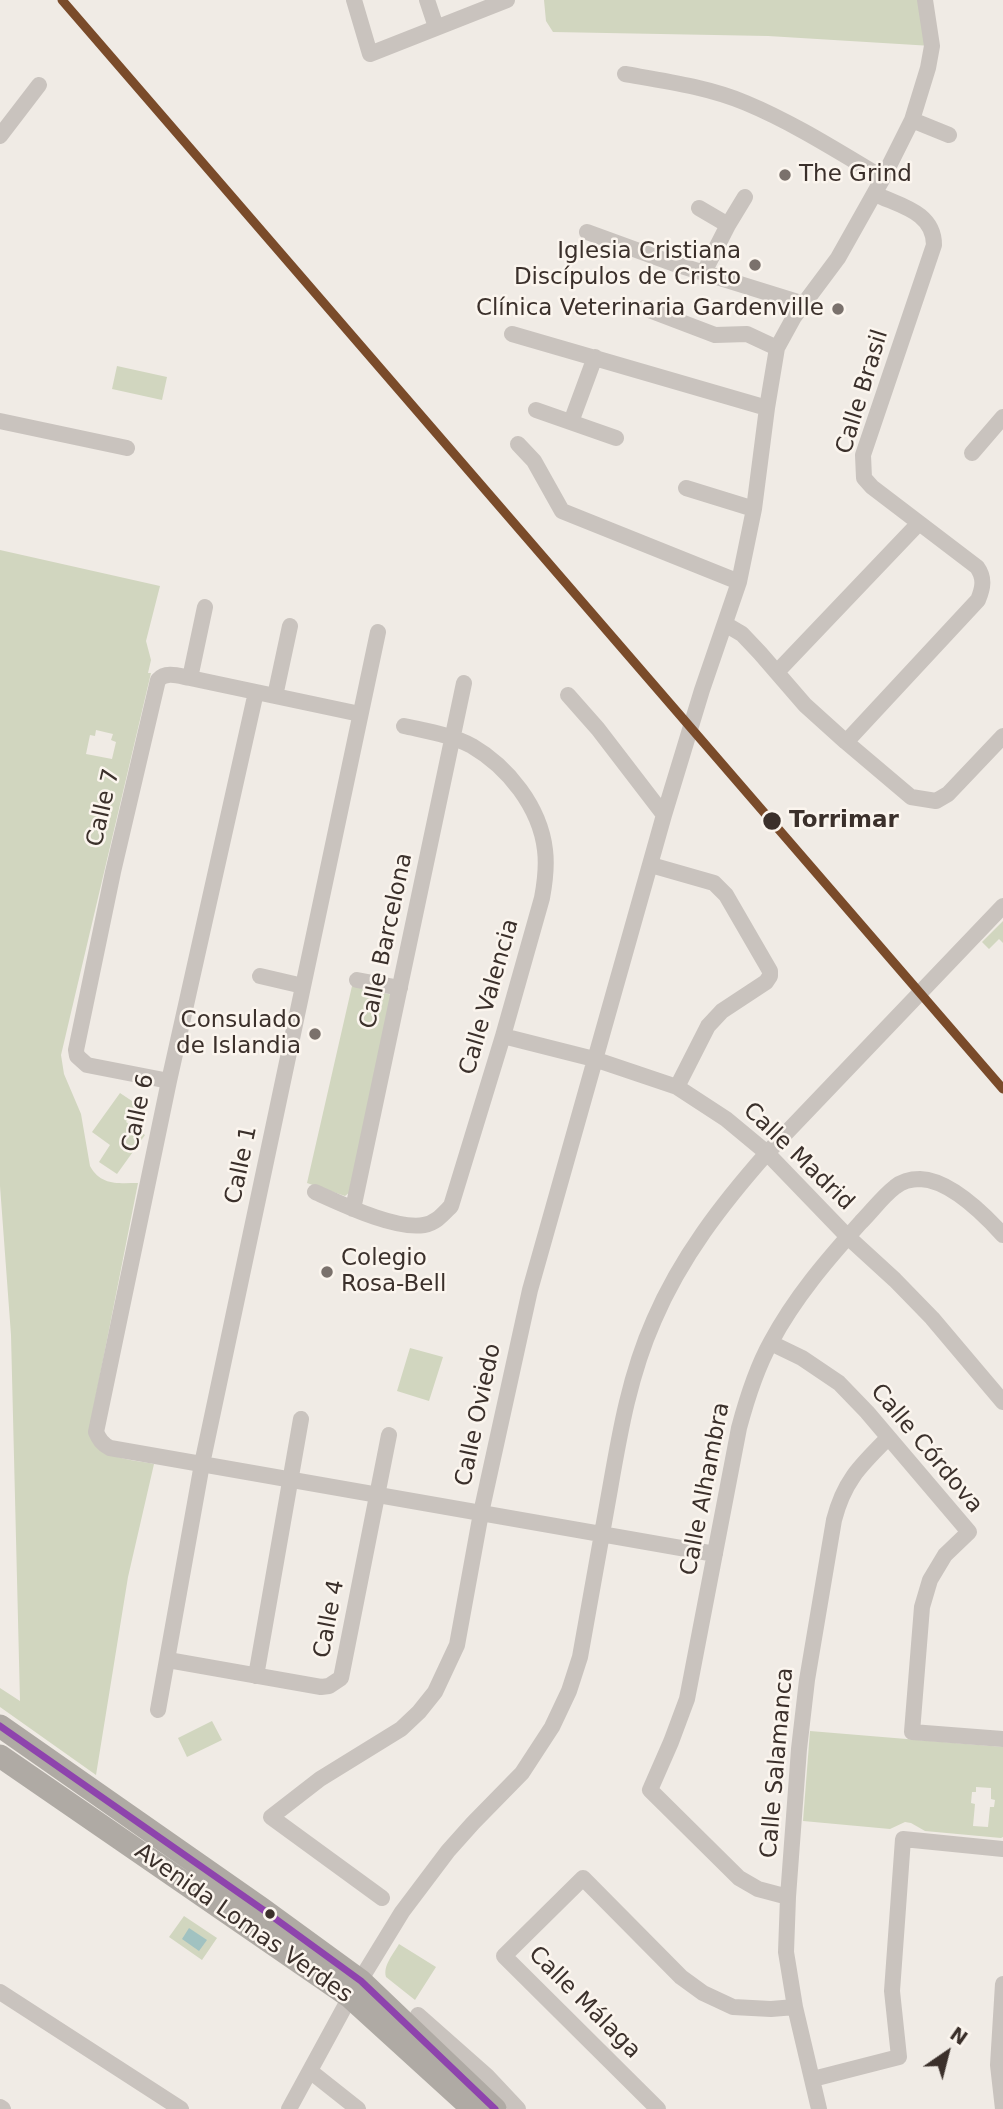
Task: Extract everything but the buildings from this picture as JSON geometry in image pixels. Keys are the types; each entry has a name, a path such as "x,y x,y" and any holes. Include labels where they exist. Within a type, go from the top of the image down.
{"highway":[{"name":"Avenida Lomas Verdes","path":"0,1726 262,1909 495,2109"},
{"name":"Avenida Lomas Verdes","path":"0,1756 356,1989 472,2109"}],"street":[{"path":"354,0 370,54 499,1"},
{"path":"427,0 436,27"},
{"name":"Calle Oviedo","path":"382,1898 271,1817 320,1779 401,1729 435,1692 457,1644 481,1513 530,1290 664,815 739,582 754,509 777,348 803,304 838,258 912,120 932,46 925,0"},
{"path":"625,74 676,82 744,102 815,138 883,178"},
{"path":"0,136 39,85"},
{"path":"912,120 949,135"},
{"name":"Calle Brasil","path":"846,742 978,600 983,575 977,567 872,487 864,478 863,455 934,245 930,225 922,216 874,194"},
{"path":"704,272 746,197"},
{"path":"699,208 728,225"},
{"path":"587,232 673,263 803,304"},
{"path":"644,308 715,335 747,334 777,348"},
{"path":"512,334 767,408"},
{"path":"571,422 595,357"},
{"path":"536,410 616,438"},
{"path":"972,453 1003,417"},
{"path":"0,421 127,448"},
{"path":"518,444 534,461 562,511 739,582"},
{"path":"686,488 754,509"},
{"path":"777,672 919,523"},
{"path":"190,678 205,607"},
{"path":"725,624 742,635 805,705 911,797 936,801 948,794 1003,736"},
{"path":"275,696 290,626"},
{"name":"Calle 1","path":"159,1710 202,1464 378,632"},
{"name":"Calle 7","path":"169,1081 86,1065 77,1056 76,1050 155,686 162,676 167,674 360,714"},
{"name":"Calle Barcelona","path":"353,1209 464,683"},
{"name":"Calle 6","path":"202,1464 110,1448 104,1445 96,1432 169,1081 256,692"},
{"path":"568,695 598,729 664,815"},
{"name":"Calle Valencia","path":"315,1192 353,1209 401,1224 426,1225 440,1218 451,1206 542,898 545,850 539,827 522,792 470,745 404,726"},
{"path":"651,865 714,883 726,895 770,971 766,982 722,1011 708,1026 677,1087"},
{"path":"289,2109 402,1912 473,1823 522,1773 552,1727 569,1691 580,1657 624,1411 654,1319 679,1272 731,1194 767,1153 1003,906"},
{"path":"260,976 303,986"},
{"path":"357,980 400,988"},
{"name":"Calle Madrid","path":"503,1036 594,1059 677,1087 726,1119 767,1153 848,1237 895,1280 932,1318 1003,1402"},
{"name":"Calle Alhambra","path":"788,1897 758,1889 739,1878 650,1790 687,1699 739,1428 749,1391 771,1343 804,1289 824,1262 894,1188 902,1183 918,1179 950,1188 1003,1235"},
{"name":"Calle Córdova","path":"771,1343 802,1358 839,1383 969,1532 945,1555 930,1580 922,1608 912,1732 1003,1739"},
{"path":"256,1676 301,1419"},
{"name":"Calle 4","path":"168,1660 321,1687 329,1686 341,1678 389,1435"},
{"name":"Calle Salamanca","path":"820,2109 795,2007 786,1952 799,1749 807,1680 840,1497 853,1476 888,1438"},
{"path":"202,1464 715,1554"},
{"path":"813,2079 899,2057 892,1991 903,1839 1003,1849"},
{"name":"Calle Málaga","path":"658,2109 504,1956 583,1878 681,1977 702,1993 733,2007 795,2007"},
{"path":"1003,1984 998,2065 1003,2109"},
{"path":"0,1992 172,2106"},
{"path":"418,2015 487,2076 518,2109"},
{"path":"310,2071 358,2109"}],"green space":[{"path":"544,0 925,0 932,46 768,36 553,32 546,21"},
{"path":"117,366 167,377 162,400 112,389"},
{"path":"0,550 160,586 146,641 151,660 148,673 151,673 61,1055 64,1074 81,1114 90,1166 105,1180 138,1183 89,1431 98,1447 106,1452 124,1459 154,1464 128,1577 96,1775 0,1707 0,1688 20,1701 11,1335 0,1186","holes":["96,730 113,734 111,740 116,742 112,759 86,754 90,735 95,736"]},
{"path":"1003,921 1003,943 999,939 989,949 982,942"},
{"path":"352,986 393,995 350,1192 345,1196 307,1183"},
{"path":"120,1093 138,1105 126,1122 145,1135 117,1174 99,1162 110,1145 92,1132"},
{"path":"410,1348 443,1357 429,1401 397,1391"},
{"path":"212,1721 222,1740 187,1757 178,1738"},
{"path":"810,1731 1003,1747 1001,1838 925,1831 905,1822 890,1829 803,1821","holes":["976,1787 991,1788 991,1799 995,1800 994,1807 990,1807 988,1827 973,1826 975,1804 971,1803 972,1792 976,1792"]},
{"path":"184,1916 217,1938 202,1960 169,1937"},
{"path":"399,1944 436,1967 415,2000 386,1977 387,1964"}],"water":[{"path":"189,1928 207,1940 199,1951 182,1939"}],"transit line":[{"path":"62,0 1003,1089"},
{"path":"0,1726 361,1981 495,2109"}],"place":[{"name":"The Grind","path":"785,175"},
{"name":"Iglesia Cristiana Discípulos de Cristo","path":"755,265"},
{"name":"Clínica Veterinaria Gardenville","path":"838,309"},
{"name":"Torrimar","path":"772,821"},
{"name":"Consulado de Islandia","path":"315,1034"},
{"name":"Colegio Rosa-Bell","path":"327,1272"}]}
